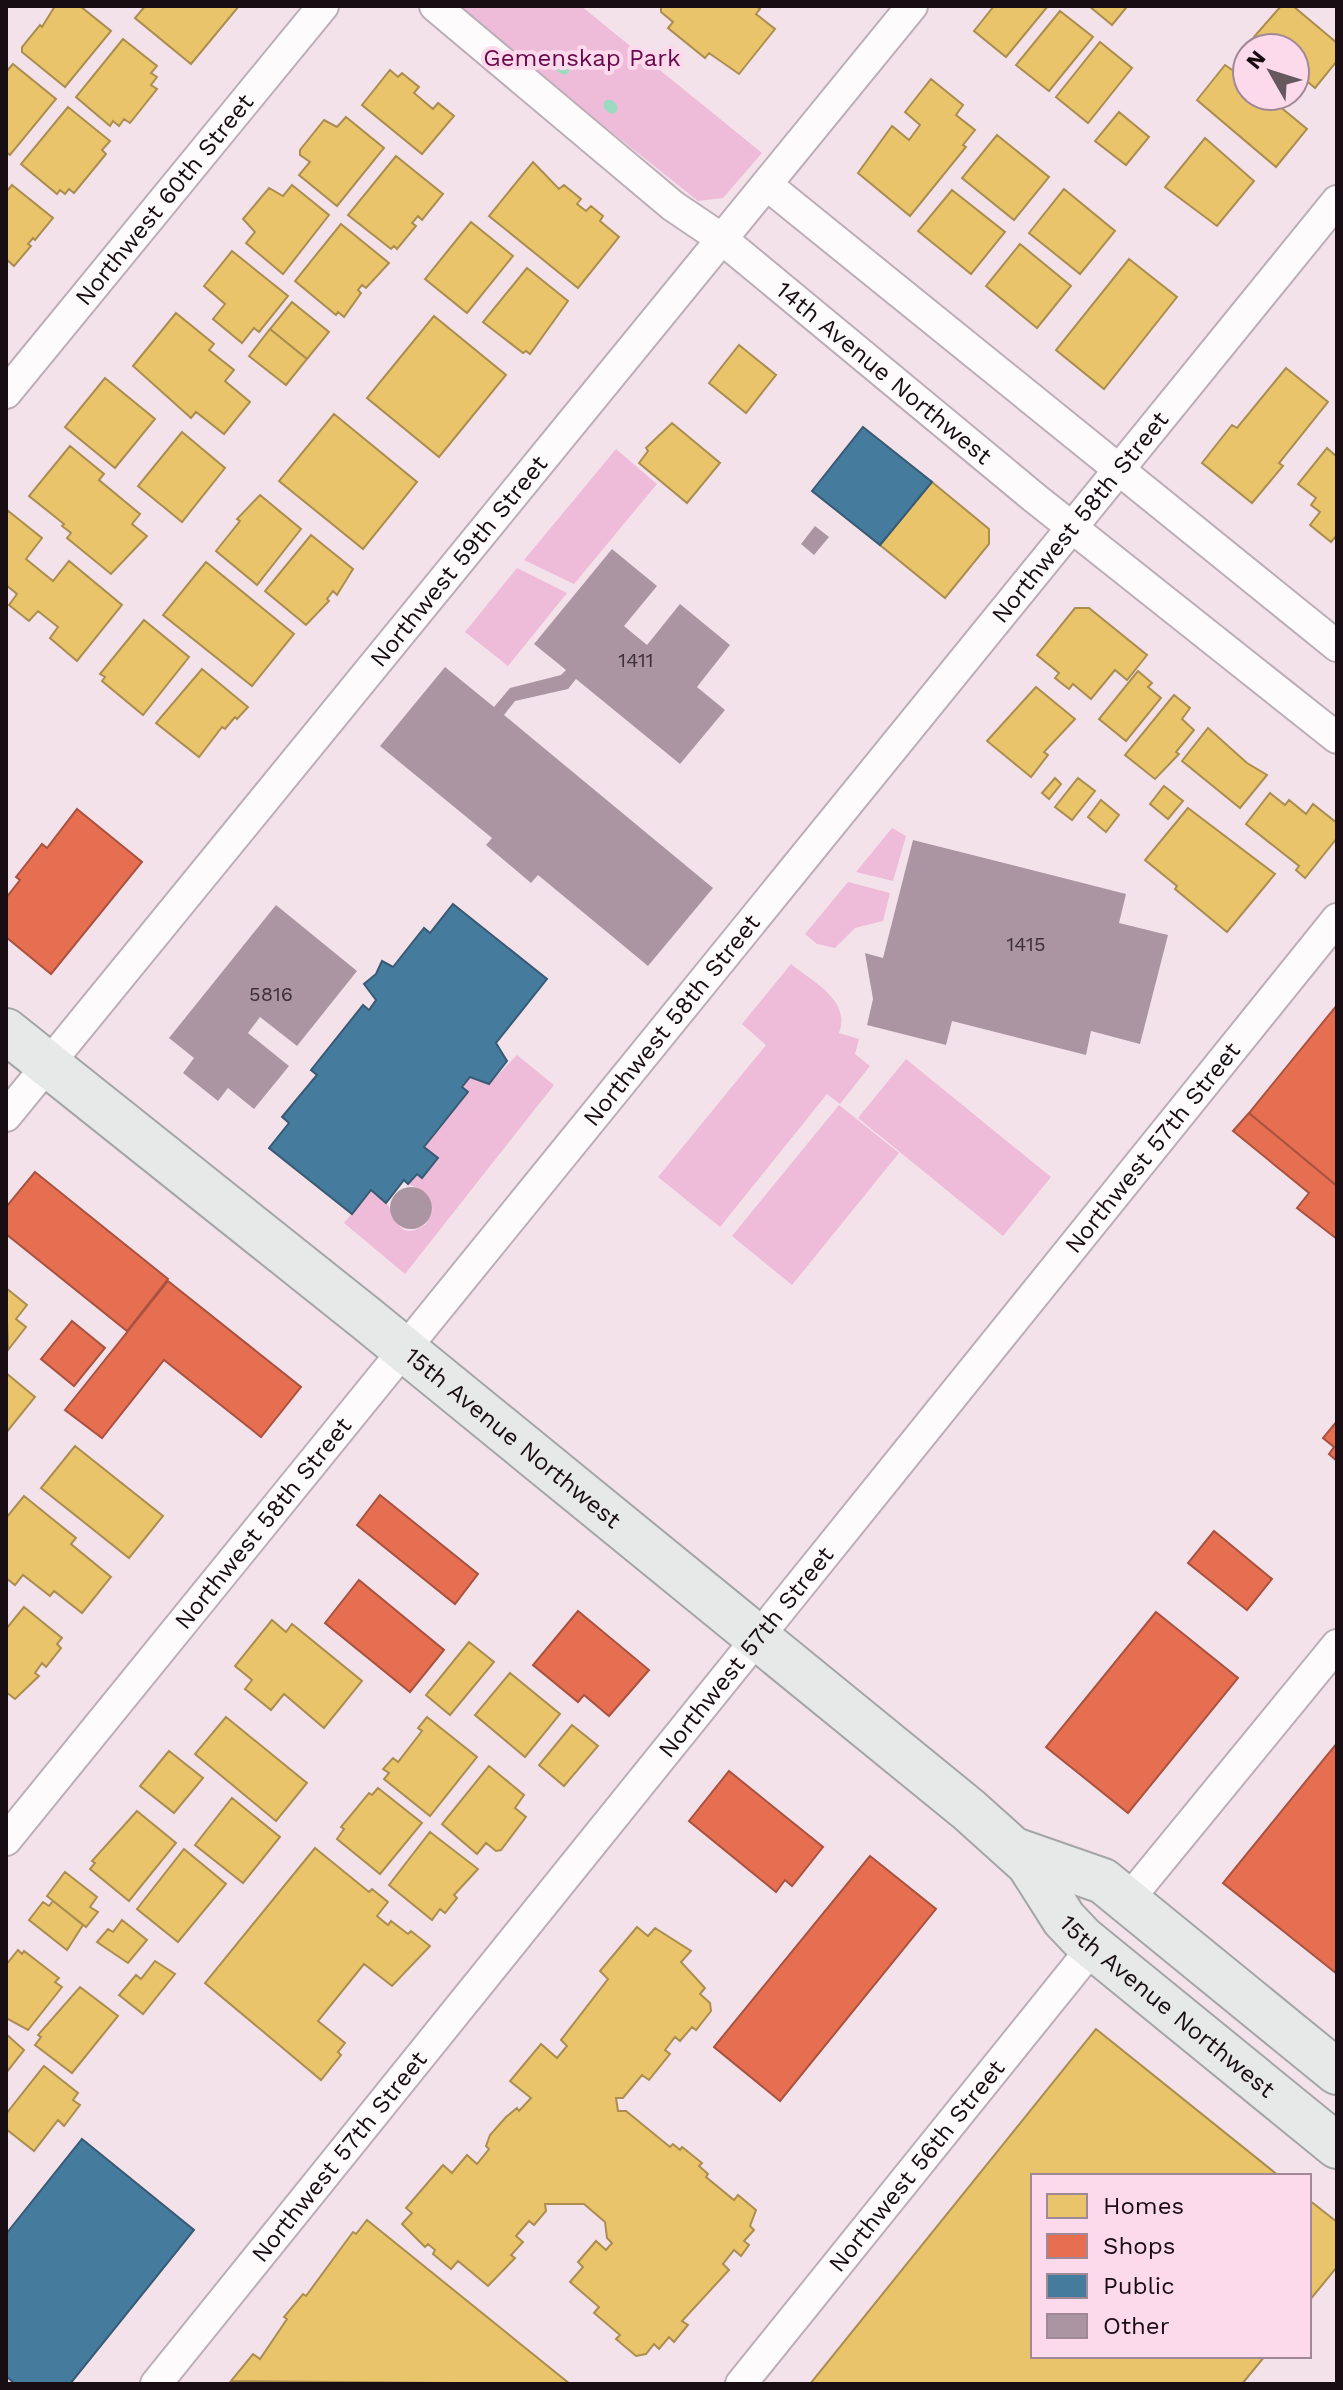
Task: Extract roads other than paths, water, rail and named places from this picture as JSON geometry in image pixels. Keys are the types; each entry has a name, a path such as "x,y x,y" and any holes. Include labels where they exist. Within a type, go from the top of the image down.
{"main road":[{"name":"15th Avenue Northwest","path":"6,1031 404,1350 1017,1851 1041,1879 1064,1919 1093,1947 1337,2146"},
{"name":"15th Avenue Northwest","path":"1017,1851 1095,1878 1128,1900 1337,2072"}],"street":[{"name":"Northwest 60th Street","path":"6,393 323,6"},
{"name":"14th Avenue Northwest","path":"435,6 673,206 722,239 1072,527 1337,738"},
{"name":"Northwest 59th Street","path":"6,1116 912,6"},
{"path":"767,185 1337,646"},
{"name":"Northwest 58th Street","path":"6,1840 1337,201"},
{"name":"Northwest 57th Street","path":"156,2384 1337,919"},
{"path":"1128,1900 1337,1645"},
{"name":"Northwest 56th Street","path":"741,2384 1093,1947"}],"waterway":[{"path":"609,105 612,108"}],"park label":[{"name":"Gemenskap Park","path":"582,58"}]}
